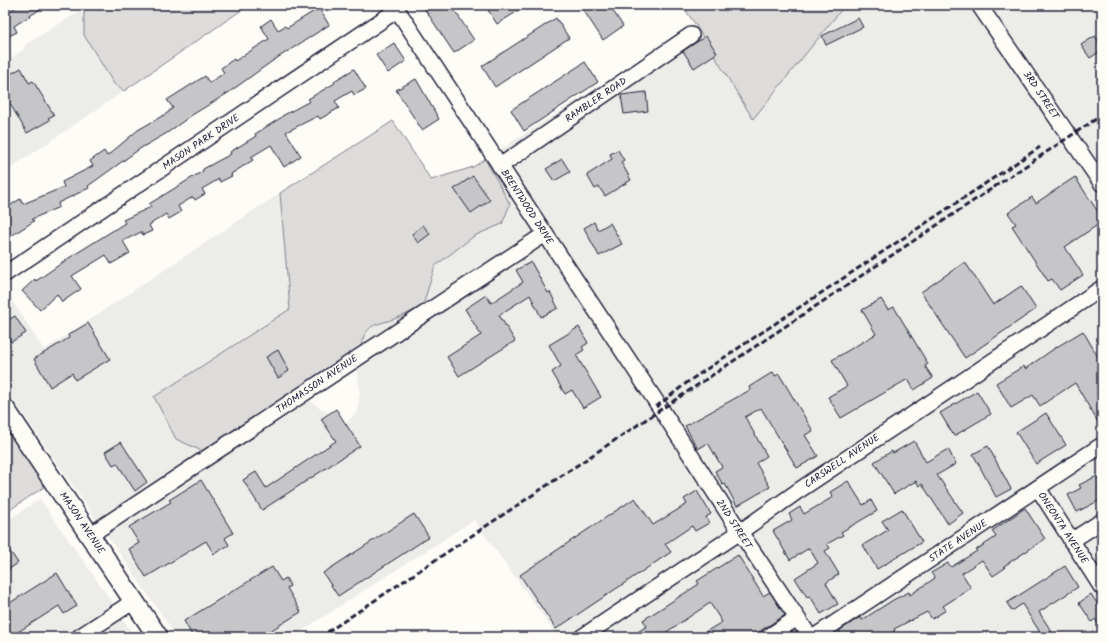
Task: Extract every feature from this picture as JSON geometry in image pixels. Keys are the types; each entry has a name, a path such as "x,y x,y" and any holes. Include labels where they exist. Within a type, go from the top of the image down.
{"main road":[{"name":"MASON AVENUE","path":"5,409 158,637"}],"street":[{"name":"3RD STREET","path":"979,5 1102,184"},
{"name":"BRENTWOOD DRIVE","path":"396,7 661,409"},
{"name":"MASON PARK DRIVE","path":"5,274 396,7"},
{"name":"RAMBLER ROAD","path":"500,166 691,35"},
{"name":"THOMASSON AVENUE","path":"90,535 545,234"},
{"name":"CARSWELL AVENUE","path":"582,637 740,532 804,486 1102,288"},
{"name":"2ND STREET","path":"661,409 810,637"},
{"name":"STATE AVENUE","path":"814,637 1102,445"},
{"name":"ONEONTA AVENUE","path":"1038,488 1102,588"},
{"path":"1071,541 1102,521"},
{"path":"79,637 134,601"},
{"path":"768,637 797,618"}],"shaded area":[{"path":"90,5 249,5 124,91 114,84 84,35 84,9"},
{"path":"682,5 845,5 753,119"},
{"path":"845,5 971,5 1102,196 1102,280 794,486 742,523 509,167 701,36 693,27 502,157 498,151 695,24 753,119"},
{"path":"987,5 1102,5 1102,172"},
{"path":"84,9 84,35 114,84 124,91 5,172 5,62 23,50 26,44"},
{"path":"393,121 431,180 473,167 485,159 510,204 502,224 474,236 435,266 423,305 397,318 372,326 365,334 360,349 204,452 176,439 154,397 290,309 280,193"},
{"path":"487,158 536,232 360,349 363,335 377,323 398,318 423,305 435,266 474,236 502,224 510,204 485,159"},
{"path":"280,193 290,309 155,396 204,452 98,522 5,388 5,290 44,350"},
{"path":"543,242 731,531 571,637 558,637 474,520 292,637 177,637 105,532 306,399 346,423 357,412 360,392 357,365"},
{"path":"1102,295 1102,438 813,630 748,534 802,495"},
{"path":"5,409 53,481 5,513"},
{"path":"1102,452 1102,514 1073,532 1046,489"},
{"path":"1035,497 1102,600 1102,637 825,637"},
{"path":"40,499 115,606 68,637 5,637 5,522"},
{"path":"1102,528 1102,576 1080,542"},
{"path":"737,541 788,616 757,637 593,637"},
{"path":"121,616 135,637 90,637"}],"building":[{"path":"20,5 47,5 14,26 17,32 5,38 5,10 6,13"},
{"path":"422,5 451,5 474,40 454,53"},
{"path":"485,5 514,5 518,11 497,24"},
{"path":"580,5 609,5 623,26 603,40"},
{"path":"319,8 329,25 271,62 228,93 192,115 167,133 141,148 88,186 89,188 58,203 59,207 32,219 34,221 5,240 5,209 20,199 23,204 64,187 62,182 93,166 90,161 104,151 107,156 138,130 169,112 173,108 167,100 205,76 209,83 224,73 221,68 234,59 235,61 269,39 261,26 271,19 278,30 285,26 287,28"},
{"path":"556,18 569,38 495,87 482,66"},
{"path":"858,18 863,27 826,45 822,36"},
{"path":"706,36 717,53 694,68 683,51"},
{"path":"1095,36 1102,47 1102,50 1090,58 1081,45"},
{"path":"394,43 406,61 388,73 376,55"},
{"path":"585,62 598,82 524,131 511,110"},
{"path":"21,68 29,83 33,81 54,115 48,118 50,120 27,133 5,95 5,77"},
{"path":"354,69 366,89 354,95 352,91 335,101 339,108 320,119 318,116 286,132 301,156 284,167 271,145 251,157 253,160 231,174 232,176 220,182 219,179 202,189 205,194 195,200 193,197 178,206 181,212 169,219 166,214 149,225 152,231 143,235 141,232 123,241 130,253 111,264 106,255 72,276 81,289 62,302 57,294 40,310 22,291 35,279 36,281 69,258 125,223 123,220 151,207 149,204 203,171 203,169 231,154 230,152 256,136 255,134 282,116 310,101 308,99 335,83 334,81"},
{"path":"416,79 439,119 422,130 396,90"},
{"path":"646,92 648,111 624,114 621,95"},
{"path":"618,150 624,160 621,162 631,180 605,196 599,187 595,189 587,175 612,159 610,154"},
{"path":"562,159 570,172 554,181 546,169"},
{"path":"473,176 490,200 471,213 454,189"},
{"path":"1075,177 1102,218 1102,222 1065,247 1083,275 1060,290 1052,279 1048,281 1012,226 1016,224 1008,213 1032,197 1036,203"},
{"path":"594,222 598,230 610,223 622,244 599,256 584,228"},
{"path":"423,225 430,234 418,243 412,234"},
{"path":"531,262 558,308 541,317 530,295 499,315 515,341 459,376 447,357 481,335 465,309 486,295 491,303 523,282 516,270"},
{"path":"965,262 993,305 1021,286 1036,309 965,358 921,292"},
{"path":"881,299 888,310 894,307 928,364 925,366 933,378 914,390 908,379 841,418 828,397 847,386 832,360 876,334 862,310"},
{"path":"15,316 26,333 11,342 5,333 5,322"},
{"path":"88,323 110,359 75,380 72,373 50,387 34,359 69,338 68,335"},
{"path":"579,327 588,343 582,347 584,350 576,355 601,397 583,408 572,390 565,394 552,372 561,366 549,345"},
{"path":"1083,331 1102,364 1102,429 1075,383 1040,406 1033,395 1011,408 996,383 1024,366 1025,369"},
{"path":"278,350 289,371 278,378 266,357"},
{"path":"773,372 775,376 779,374 813,431 805,435 818,456 797,468 761,408 745,417 767,456 756,463 770,487 737,506 725,484 723,485 715,471 722,467 708,443 698,449 685,426 750,390 749,387"},
{"path":"977,391 991,414 954,436 940,413"},
{"path":"336,409 360,446 262,510 243,480 256,472 266,488 336,441 321,419"},
{"path":"1046,413 1066,445 1036,464 1016,432"},
{"path":"914,441 926,462 948,449 956,464 937,475 963,513 948,524 922,484 919,486 916,481 894,494 874,462 892,451 893,453"},
{"path":"121,442 147,482 135,491 117,463 113,465 105,452"},
{"path":"988,446 1011,489 996,497 973,454"},
{"path":"1097,476 1102,486 1098,488 1102,499 1077,512 1068,495 1081,488 1079,485"},
{"path":"201,480 233,533 225,538 229,545 214,554 206,541 146,577 129,549 139,543 129,527 171,502 169,500"},
{"path":"848,481 863,505 871,500 877,511 841,532 843,535 827,544 830,548 825,551 839,574 826,583 838,604 821,614 810,596 807,597 795,578 818,563 809,548 790,560 773,531 792,520 789,514 800,507 804,514 833,497 830,492"},
{"path":"697,491 711,514 706,517 709,523 695,531 692,526 665,544 671,552 556,629 520,575 635,498 653,525 687,504 684,499"},
{"path":"1025,508 1045,539 1004,566 1005,568 993,576 982,560 962,573 971,588 943,606 946,610 932,619 927,612 894,629 895,631 885,637 842,637 839,631 860,617 862,620 893,600 909,592 910,595 935,578 931,573 948,563 951,567 977,551 976,550 996,537 992,531"},
{"path":"902,509 922,542 877,569 863,545 888,530 882,521"},
{"path":"414,514 429,537 338,596 323,573"},
{"path":"5,544 18,563 5,572"},
{"path":"738,555 763,596 770,592 785,615 751,637 697,637 722,622 710,603 659,637 630,637 647,626 643,620 699,584 697,581"},
{"path":"1065,566 1078,587 1039,612 1055,637 1043,637 1022,604 1012,611 1007,603"},
{"path":"272,567 281,581 286,578 290,586 287,588 301,612 260,637 193,637 184,621"},
{"path":"57,573 77,606 64,614 59,606 10,637 5,637 5,606"},
{"path":"1091,594 1102,611 1102,630 1095,619 1092,622 1079,603"}],"railway":[{"path":"320,637 1102,115"},
{"path":"656,407 689,381 1040,147"}]}
